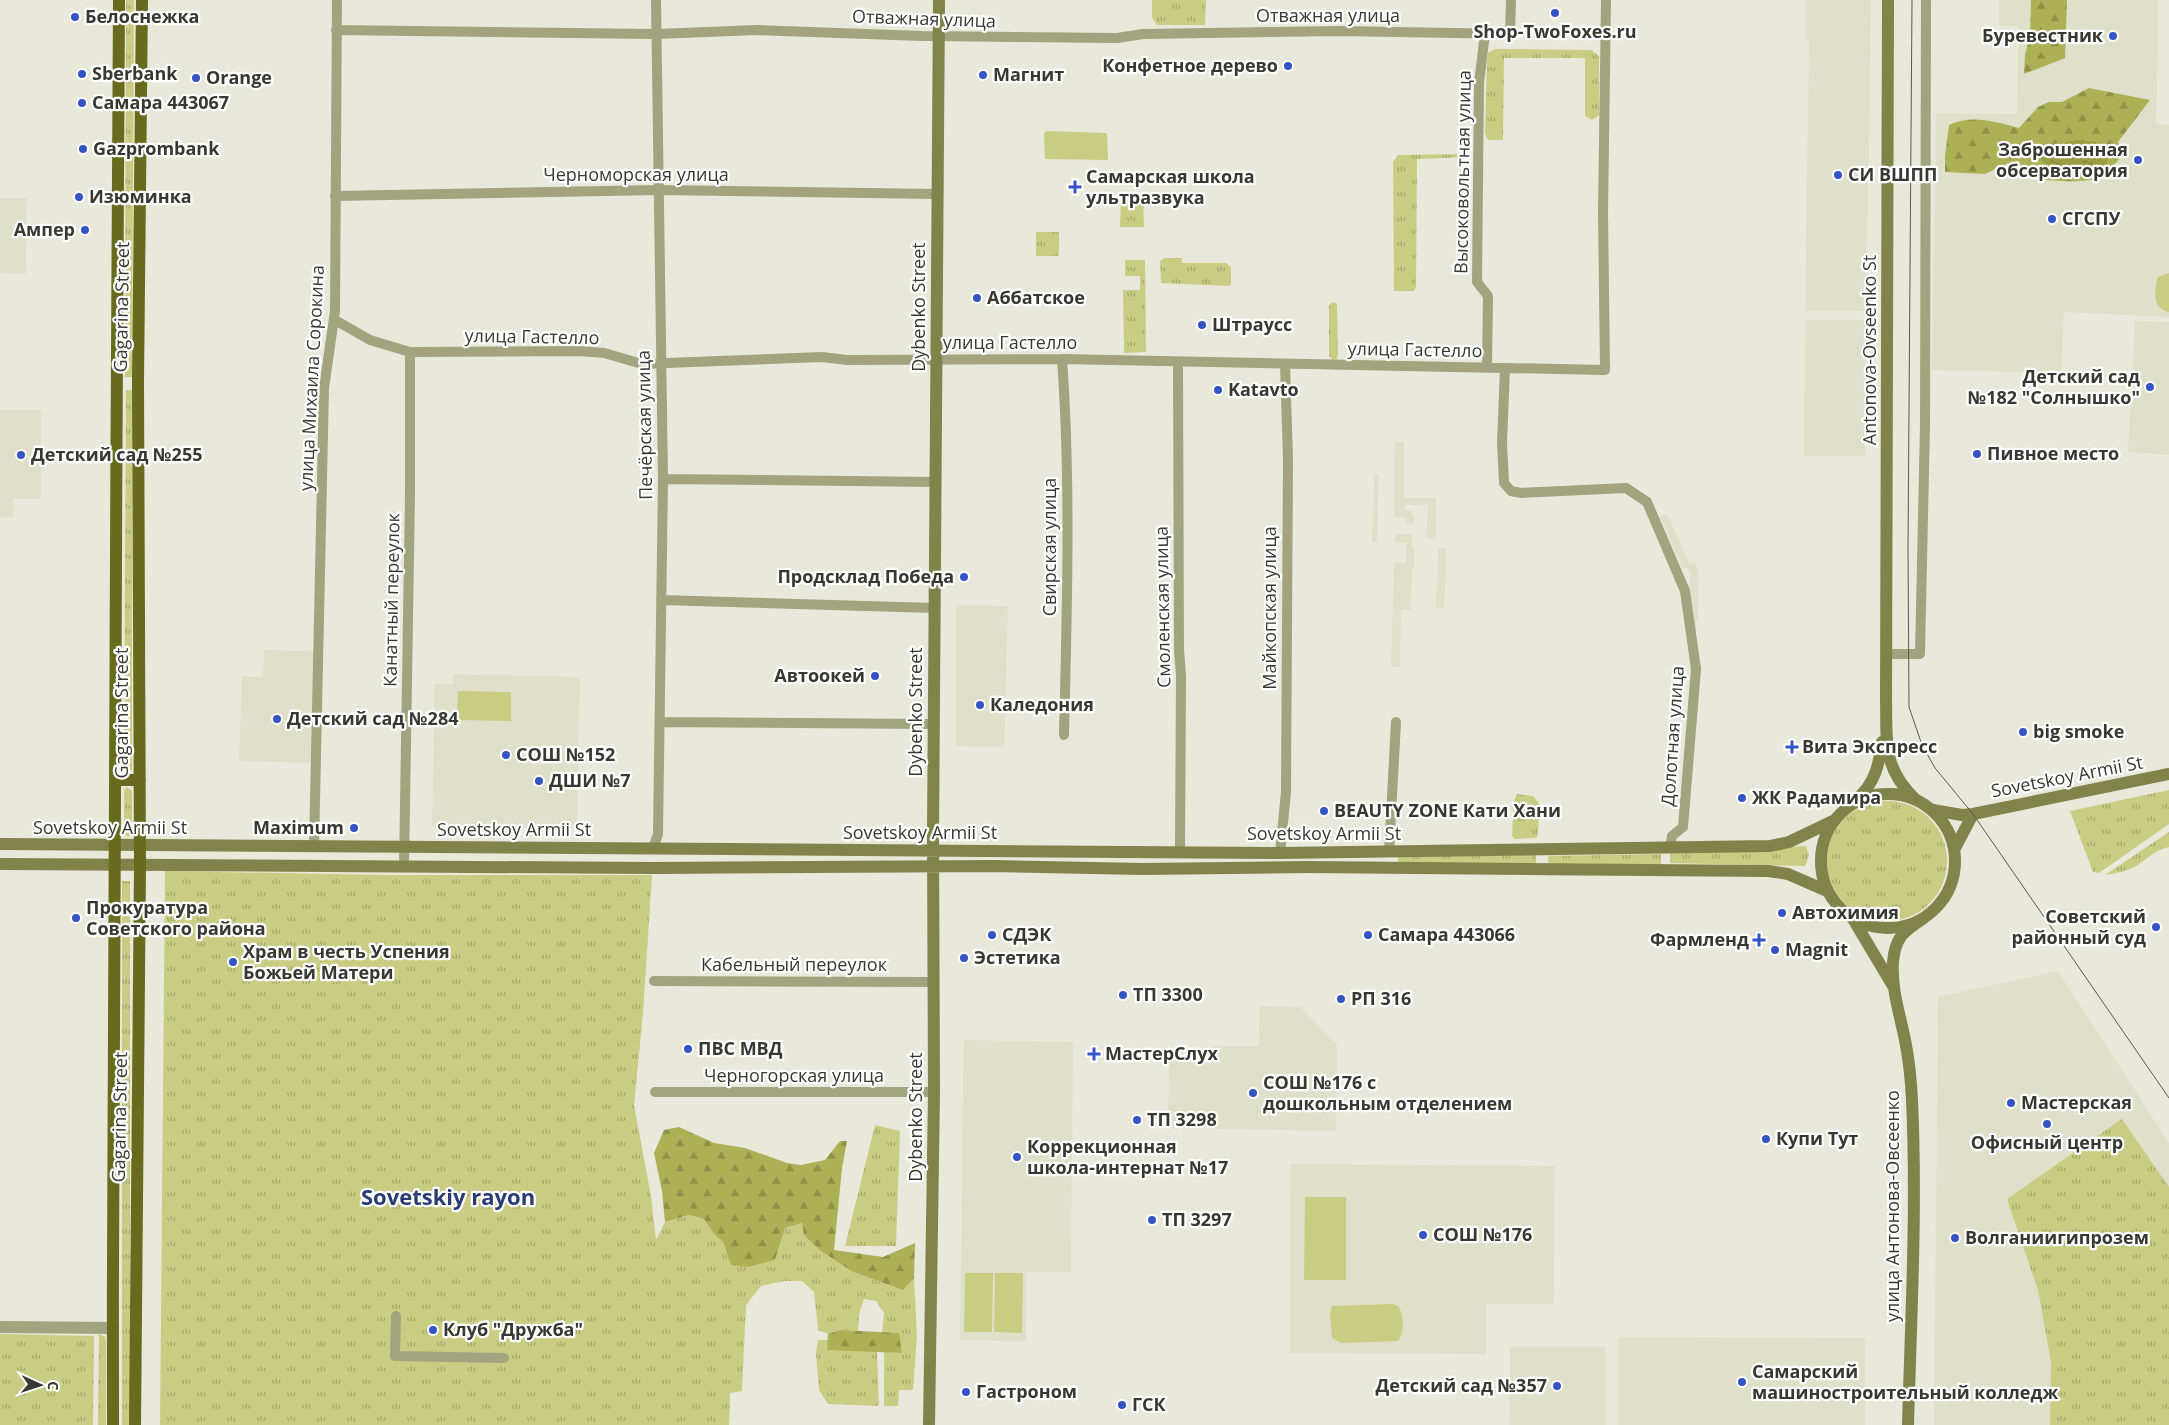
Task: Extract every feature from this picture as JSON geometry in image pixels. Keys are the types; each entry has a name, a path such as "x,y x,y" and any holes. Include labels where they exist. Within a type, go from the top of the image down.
{"main road":[{"name":"Gagarina Street","path":"113,1425 119,0"},
{"name":"Gagarina Street","path":"135,1425 140,866 138,381 142,0"},
{"name":"Dybenko Street","path":"929,1425 934,1092 933,850 939,0"},
{"name":"Antonova-Ovseenko St","path":"1888,0 1886,699 1890,765 1904,788 1915,799"},
{"name":"Antonova-Ovseenko St","path":"1847,807 1866,791 1876,776 1880,759 1886,699"},
{"name":"Sovetskoy Armii St","path":"1933,810 1962,815 1973,814 2169,774"},
{"path":"116,780 140,780"},
{"path":"1880,794 1898,794 1915,799 1933,810 1947,828 1954,850 1953,879 1948,893 1938,907 1924,918 1907,926 1890,929 1870,927 1853,919 1838,907 1827,891 1822,879 1820,855 1823,843 1834,821 1847,807 1862,798 1880,794"},
{"name":"Sovetskoy Armii St","path":"1954,850 1973,814"},
{"name":"Sovetskoy Armii St","path":"0,844 404,848 1389,852 1770,846 1789,842 1834,821"},
{"path":"652,868 653,848"},
{"path":"1542,849 1543,869"},
{"path":"1389,852 1392,868"},
{"name":"Sovetskoy Armii St","path":"0,864 652,868 933,866 1143,869 1392,868 1671,872 1768,871 1788,874 1827,891"},
{"name":"улица Антонова-Овсеенко","path":"1908,1425 1914,1219 1912,1108 1910,1069 1894,989 1893,963 1898,939 1909,928 1924,918"},
{"name":"улица Антонова-Овсеенко","path":"1853,919 1894,989"}],"street":[{"name":"улица Михаила Сорокина","path":"314,847 324,388 335,320 336,0"},
{"name":"Печёрская улица","path":"653,848 658,834 663,480 656,0"},
{"name":"Отважная улица","path":"336,30 656,34 757,30 939,36 1117,38 1143,34 1339,31 1510,34 1511,0"},
{"name":"улица Гастелло","path":"335,320 370,340 410,352 579,351 604,353 642,364 808,357 862,361 1062,359 1605,370 1603,212 1606,0"},
{"path":"1886,654 1920,654 1926,426 1926,0"},
{"name":"Высоковольтная улица","path":"1485,33 1479,83 1477,282 1488,296 1487,367"},
{"name":"Черноморская улица","path":"335,196 660,190 938,194"},
{"name":"Канатный переулок","path":"404,867 410,494 410,352"},
{"name":"Свирская улица","path":"1062,359 1067,428 1064,735"},
{"name":"Смоленская улица","path":"1178,362 1179,650 1181,676 1180,852"},
{"name":"Майкопская улица","path":"1280,853 1286,792 1288,459 1285,364"},
{"name":"Долотная улица","path":"1505,368 1502,443 1504,483 1511,490 1521,493 1626,488 1648,502 1685,591 1696,668 1683,827 1672,836 1670,848"},
{"path":"663,480 936,482"},
{"path":"661,600 935,608"},
{"path":"660,722 934,724"},
{"path":"1389,852 1396,722"},
{"name":"Кабельный переулок","path":"654,981 934,982"},
{"name":"Черногорская улица","path":"654,1092 934,1092"},
{"path":"396,1316 395,1356 504,1358"},
{"path":"0,1327 113,1328"}],"shaded area":[{"name":"СИ ВШПП","path":"1805,0 1871,0 1866,311 1805,311 1809,39 1805,39"},
{"name":"СГСПУ","path":"1999,0 2158,0 2156,124 2169,125 2169,317 2064,312 2061,373 1932,370 1936,113 2017,114 2018,26 1999,26"},
{"path":"0,198 27,198 26,274 0,273"},
{"path":"1805,320 1866,320 1865,456 1804,456"},
{"name":"Детский сад №182 \"Солнышко\"","path":"2135,321 2169,322 2169,455 2128,452"},
{"name":"Детский сад №255","path":"0,410 41,410 41,499 13,499 13,517 0,517"},
{"path":"1395,442 1404,442 1404,498 1436,498 1436,539 1427,539 1428,505 1405,505 1405,510 1411,511 1411,515 1414,515 1414,524 1406,523 1405,518 1394,517"},
{"path":"1374,474 1379,474 1377,542 1372,542"},
{"path":"1667,514 1690,564 1695,563 1699,572 1696,631 1690,630 1690,573 1687,568 1683,569 1660,516"},
{"path":"1395,534 1412,534 1412,548 1414,548 1411,610 1401,610 1400,667 1391,667 1394,563 1406,563 1406,543 1395,542"},
{"path":"1438,548 1446,548 1444,608 1436,607"},
{"path":"956,605 1008,606 1004,747 956,746"},
{"name":"Детский сад №284","path":"264,650 316,651 313,763 239,761 242,676 263,677"},
{"name":"СОШ №152","path":"453,674 580,677 577,829 432,826 435,684 453,684"},
{"path":"2058,971 2169,1143 2169,1425 1934,1425 1938,997"},
{"name":"СОШ №176 с дошкольным отделением","path":"1260,1006 1300,1007 1337,1045 1336,1131 1168,1128 1169,1057 1211,1058 1212,1046 1259,1046"},
{"name":"Коррекционная школа-интернат №17","path":"964,1040 1073,1042 1071,1272 1027,1272 1026,1341 960,1340"},
{"name":"СОШ №176","path":"1291,1164 1555,1166 1554,1304 1486,1304 1486,1354 1290,1353"},
{"name":"Самарский машиностроительный колледж","path":"1619,1337 1865,1338 1865,1425 1619,1425"},
{"name":"Детский сад №357","path":"1510,1347 1605,1347 1605,1425 1509,1425"}],"green space":[{"path":"126,0 134,0 132,377 125,377"},
{"path":"1152,0 1206,0 1205,25 1157,25 1152,18"},
{"path":"2031,0 2067,0 2065,58 2024,74 2025,55 2030,34"},
{"path":"1495,49 1591,50 1599,56 1599,115 1592,120 1585,116 1585,58 1504,58 1503,140 1488,140 1485,133 1487,60 1488,53"},
{"path":"2089,88 2150,100 2118,142 2122,154 2120,158 2101,176 2081,181 2034,178 2018,173 2008,163 1985,174 1945,172 1949,125 1966,120 1984,120 2019,128 2038,107 2049,102 2062,102"},
{"path":"1047,131 1107,133 1108,160 1045,159 1044,133"},
{"path":"1468,154 1468,157 1417,159 1416,287 1414,291 1394,291 1393,162 1398,155"},
{"path":"1137,193 1143,195 1144,227 1120,227 1121,195"},
{"path":"1036,232 1059,232 1059,256 1036,256"},
{"path":"1164,258 1182,258 1182,263 1226,263 1231,267 1231,284 1229,286 1161,283 1160,261"},
{"path":"1125,260 1145,260 1146,352 1124,353 1123,290 1140,290 1140,276 1125,276"},
{"path":"2169,273 2169,312 2163,310 2157,303 2155,293 2158,277"},
{"path":"1334,302 1337,304 1338,354 1337,359 1333,360 1329,356 1329,306"},
{"path":"126,390 132,390 132,770 128,773 124,770"},
{"path":"458,691 511,692 511,721 457,720"},
{"path":"127,787 132,791 132,834 128,837 124,834 124,790"},
{"path":"2169,790 2169,824 2099,873 2093,872 2070,811"},
{"path":"1517,794 1533,796 1539,803 1538,833 1535,838 1515,839 1512,836 1514,801"},
{"path":"1887,801 1899,802 1910,806 1920,811 1929,819 1937,828 1942,838 1946,849 1946,873 1942,884 1937,894 1929,903 1920,911 1910,916 1899,920 1887,921 1875,920 1864,916 1854,911 1845,903 1837,894 1832,884 1828,873 1827,861 1828,849 1832,838 1837,828 1845,819 1854,811 1864,806 1875,802"},
{"path":"2169,832 2169,847 2156,852 2131,868 2105,875"},
{"path":"1806,846 1809,855 1805,866 1670,863 1670,852"},
{"path":"1536,854 1536,868 1398,868 1398,856"},
{"path":"1661,854 1661,867 1549,868 1548,856"},
{"path":"165,871 386,875 652,875 643,1013 634,1105 651,1196 656,1240 665,1222 689,1215 704,1219 714,1234 723,1242 731,1265 775,1260 785,1228 802,1223 853,1272 903,1290 914,1278 917,1336 913,1390 899,1390 898,1406 884,1406 884,1352 902,1353 899,1334 882,1332 884,1313 876,1301 864,1299 859,1314 858,1331 840,1330 828,1334 818,1330 814,1292 802,1281 784,1281 761,1286 746,1305 742,1391 730,1393 729,1425 160,1425"},
{"path":"122,881 130,881 130,1425 122,1425"},
{"path":"2122,1119 2169,1187 2169,1425 2050,1425 2051,1362 2038,1290 2007,1199"},
{"path":"875,1125 900,1131 896,1246 845,1246"},
{"path":"679,1127 714,1143 745,1148 787,1163 801,1165 825,1160 840,1141 847,1141 842,1168 834,1250 883,1257 915,1243 914,1278 903,1290 853,1272 820,1250 804,1235 802,1223 785,1228 775,1260 748,1267 731,1265 723,1242 714,1234 704,1219 689,1215 665,1222 662,1191 654,1153 664,1130"},
{"path":"1305,1197 1346,1197 1346,1280 1304,1280"},
{"path":"965,1273 993,1273 992,1332 964,1332"},
{"path":"995,1273 1023,1273 1022,1333 994,1332"},
{"path":"1393,1304 1400,1309 1402,1318 1403,1329 1398,1341 1341,1343 1332,1338 1330,1314 1332,1306"},
{"path":"840,1330 899,1333 902,1353 827,1350 828,1334"},
{"path":"0,1334 94,1336 93,1425 0,1425"},
{"path":"99,1334 105,1337 106,1343 106,1425 98,1425"},
{"path":"818,1340 828,1340 827,1350 877,1351 879,1406 828,1404 819,1390 816,1353"}],"water":[{"path":"2077,140 2096,142 2108,149 2107,164 2086,170 2064,170 2050,169 2042,160 2044,152 2058,144"}],"tram line":[{"path":"1912,0 1908,548 1909,707 1922,745 1935,768 1973,814 2169,1098"}],"place":[{"name":"Shop-TwoFoxes.ru","path":"1555,13"},
{"name":"Белоснежка","path":"75,17"},
{"name":"Буревестник","path":"2113,36"},
{"name":"Конфетное дерево","path":"1288,66"},
{"name":"Sberbank","path":"82,74"},
{"name":"Магнит","path":"983,75"},
{"name":"Orange","path":"196,78"},
{"name":"Самара 443067","path":"82,103"},
{"name":"Gazprombank","path":"83,149"},
{"name":"Заброшенная обсерватория","path":"2138,160"},
{"name":"СИ ВШПП","path":"1838,175"},
{"name":"Самарская школа ультразвука","path":"1075,187"},
{"name":"Изюминка","path":"79,197"},
{"name":"СГСПУ","path":"2052,219"},
{"name":"Ампер","path":"85,230"},
{"name":"Аббатское","path":"977,298"},
{"name":"Штраусс","path":"1202,325"},
{"name":"Детский сад №182 \"Солнышко\"","path":"2150,387"},
{"name":"Katavto","path":"1218,390"},
{"name":"Пивное место","path":"1977,454"},
{"name":"Детский сад №255","path":"21,455"},
{"name":"Продсклад Победа","path":"964,577"},
{"name":"Автоокей","path":"875,676"},
{"name":"Каледония","path":"980,705"},
{"name":"Детский сад №284","path":"277,719"},
{"name":"big smoke","path":"2023,732"},
{"name":"Вита Экспресс","path":"1792,747"},
{"name":"СОШ №152","path":"506,755"},
{"name":"ДШИ №7","path":"539,781"},
{"name":"ЖК Радамира","path":"1742,798"},
{"name":"BEAUTY ZONE Кати Хани","path":"1324,811"},
{"name":"Maximum","path":"354,828"},
{"name":"Автохимия","path":"1782,913"},
{"name":"Прокуратура Советского района","path":"76,918"},
{"name":"Советский районный суд","path":"2156,927"},
{"name":"СДЭК","path":"992,935"},
{"name":"Самара 443066","path":"1368,935"},
{"name":"Фармленд","path":"1759,940"},
{"name":"Magnit","path":"1775,950"},
{"name":"Эстетика","path":"964,958"},
{"name":"Храм в честь Успения Божьей Матери","path":"233,962"},
{"name":"ТП 3300","path":"1123,995"},
{"name":"РП 316","path":"1341,999"},
{"name":"ПВС МВД","path":"688,1049"},
{"name":"МастерСлух","path":"1094,1054"},
{"name":"СОШ №176 с дошкольным отделением","path":"1253,1093"},
{"name":"Мастерская","path":"2011,1103"},
{"name":"ТП 3298","path":"1137,1120"},
{"name":"Офисный центр","path":"2047,1124"},
{"name":"Купи Тут","path":"1766,1139"},
{"name":"Коррекционная школа-интернат №17","path":"1017,1157"},
{"name":"ТП 3297","path":"1152,1220"},
{"name":"СОШ №176","path":"1423,1235"},
{"name":"Волганиигипрозем","path":"1955,1238"},
{"name":"Клуб \"Дружба\"","path":"433,1330"},
{"name":"Самарский машиностроительный колледж","path":"1742,1382"},
{"name":"Детский сад №357","path":"1557,1386"},
{"name":"Гастроном","path":"966,1392"},
{"name":"ГСК","path":"1122,1405"}],"district":[{"name":"Sovetskiy rayon","path":"448,1197"}]}
